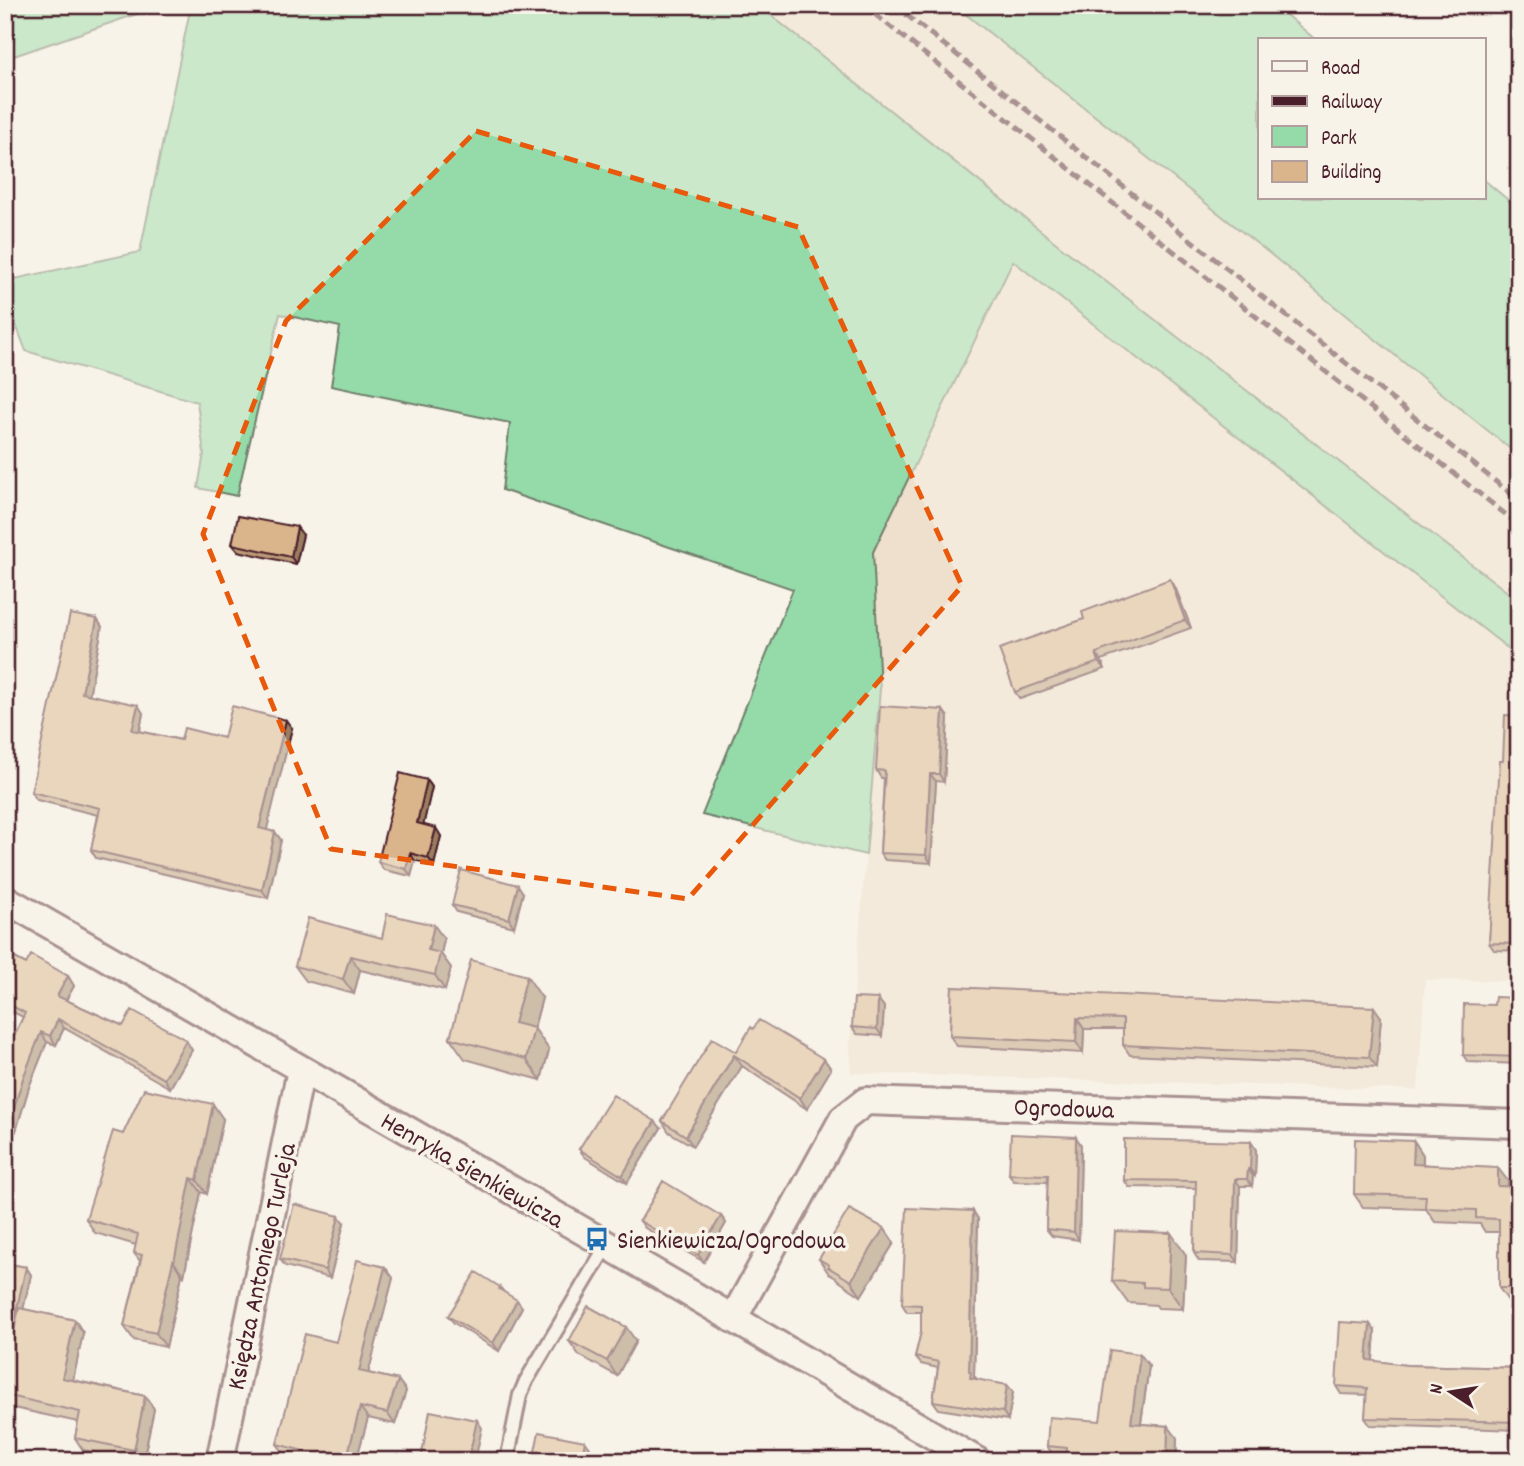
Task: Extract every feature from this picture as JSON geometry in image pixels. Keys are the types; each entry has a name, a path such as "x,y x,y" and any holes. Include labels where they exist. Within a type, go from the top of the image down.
{"street":[{"name":"Henryka Sienkiewicza","path":"5,899 977,1461"},
{"name":"Księdza Antoniego Turleja","path":"220,1461 301,1070"},
{"name":"Ogrodowa","path":"733,1319 843,1119 866,1101 1519,1124"}],"lane":[{"path":"507,1461 520,1395 526,1381 607,1245"}],"highlighted area":[{"path":"476,131 798,227 962,586 688,899 331,849 203,534 286,321"}],"shaded area":[{"path":"758,5 954,5 1269,253 1519,456 1519,601 1060,246"},
{"path":"1013,261 1519,657 1519,981 1425,980 1418,1090 851,1073 850,1043 880,689 873,552"}],"green space":[{"path":"5,5 163,5 5,59"},
{"path":"191,5 758,5 1060,246 1519,601 1519,657 1013,261 873,552 880,689 866,855 702,815 793,589 502,490 510,423 331,386 340,327 280,314 237,496 198,488 204,453 197,402 26,351 5,296 5,281 140,252"},
{"path":"954,5 1274,5 1314,38 1258,38 1258,200 1486,200 1486,182 1519,209 1519,456 1269,253"}],"building":[{"path":"238,516 297,527 291,557 232,544"},
{"path":"1170,579 1185,620 1096,653 1099,662 1015,692 999,649 1084,619 1082,612"},
{"path":"70,614 97,619 82,693 138,705 132,730 181,740 184,728 224,738 232,706 286,720 259,828 275,832 262,890 91,850 100,808 31,792"},
{"path":"880,706 943,710 939,774 930,774 926,855 880,853 885,771 876,770"},
{"path":"1505,715 1519,716 1519,944 1489,943"},
{"path":"400,773 427,780 417,823 436,828 428,858 410,853 406,869 378,862"},
{"path":"461,870 518,885 509,919 452,905"},
{"path":"387,914 434,925 428,950 440,953 435,975 350,956 343,979 295,966 308,918 382,938"},
{"path":"5,953 26,964 31,955 68,976 57,996 123,1026 132,1010 186,1040 164,1079 58,1019 50,1036 41,1032 10,1121 5,1120 5,1055 25,1013 5,1002"},
{"path":"471,960 527,976 514,1023 534,1028 526,1059 450,1038"},
{"path":"952,987 1374,1007 1369,1057 1123,1045 1123,1019 1077,1018 1076,1042 950,1036"},
{"path":"1495,997 1519,998 1519,1057 1463,1055 1464,1004 1494,1005"},
{"path":"854,998 878,999 877,1029 852,1027"},
{"path":"759,1020 824,1059 800,1098 734,1055 686,1136 662,1121 712,1038 736,1052 751,1027 753,1029"},
{"path":"144,1089 213,1104 197,1180 191,1178 156,1333 124,1326 142,1255 134,1253 138,1234 86,1219 113,1131 123,1134"},
{"path":"613,1095 655,1121 622,1176 579,1149"},
{"path":"1011,1134 1076,1137 1074,1232 1046,1229 1048,1175 1009,1174"},
{"path":"1124,1139 1251,1142 1247,1179 1235,1179 1233,1255 1194,1253 1196,1181 1124,1180"},
{"path":"1355,1139 1414,1141 1413,1164 1498,1168 1498,1186 1519,1187 1519,1288 1499,1288 1499,1219 1476,1218 1476,1210 1425,1208 1426,1196 1354,1194"},
{"path":"663,1181 721,1216 698,1255 640,1221"},
{"path":"294,1204 339,1216 325,1270 280,1259"},
{"path":"907,1208 973,1211 970,1378 1007,1385 1003,1412 933,1401 939,1362 915,1357 921,1332 921,1305 902,1304"},
{"path":"849,1209 884,1228 851,1281 819,1259"},
{"path":"1115,1231 1171,1233 1168,1288 1143,1287 1143,1283 1112,1281"},
{"path":"357,1260 385,1267 359,1371 398,1380 387,1413 360,1407 346,1461 342,1461 277,1444 305,1334 336,1342"},
{"path":"5,1263 26,1267 13,1325 5,1323"},
{"path":"476,1272 517,1300 493,1343 448,1316"},
{"path":"588,1306 626,1327 607,1361 569,1341"},
{"path":"19,1308 75,1320 62,1378 145,1396 134,1450 75,1438 80,1412 5,1395 5,1371"},
{"path":"1340,1322 1370,1324 1367,1360 1406,1365 1519,1368 1519,1422 1365,1418 1367,1388 1336,1386"},
{"path":"1110,1350 1140,1354 1131,1423 1168,1426 1167,1461 1112,1461 1066,1457 1067,1448 1047,1446 1049,1417 1100,1421"},
{"path":"430,1411 477,1420 468,1461 421,1459"},
{"path":"539,1432 585,1441 581,1461 533,1461"}],"railway":[{"path":"863,5 1519,525"},
{"path":"894,5 1519,500"}],"place":[{"name":"Sienkiewicza/Ogrodowa","path":"597,1239"}]}
